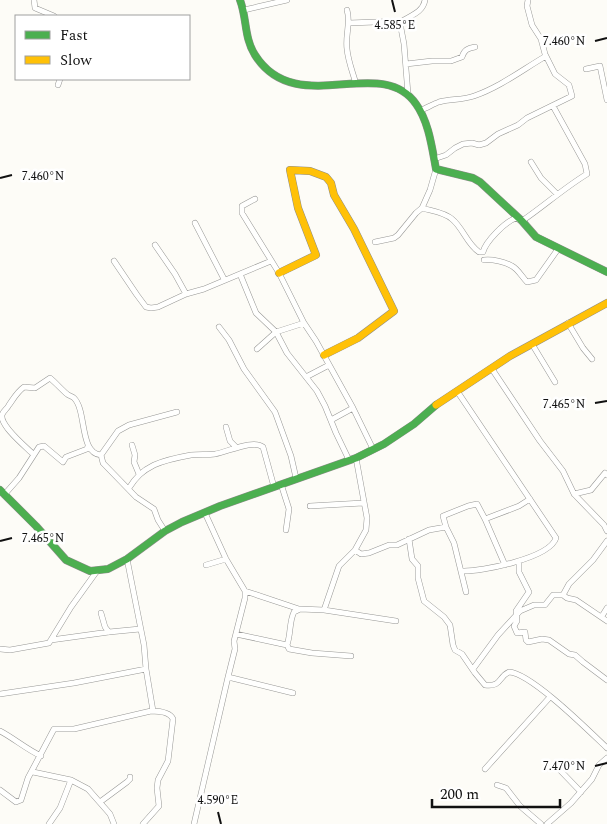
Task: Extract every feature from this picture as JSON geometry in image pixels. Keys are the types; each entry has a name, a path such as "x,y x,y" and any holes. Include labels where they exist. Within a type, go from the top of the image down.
{"street":[{"path":"34,0 34,8 52,15"},
{"path":"240,0 244,10 253,54 271,72 292,84 302,86 393,85 401,88 408,94 421,110 431,143 436,169 430,190 422,208 398,235 394,238 375,242"},
{"path":"244,10 287,0"},
{"path":"349,23 402,21 421,10 425,0"},
{"path":"434,159 446,155 463,144 486,142 527,118 572,96 569,85 555,74 546,56 541,39 532,25 528,0"},
{"path":"347,10 349,23 347,50 356,84"},
{"path":"402,21 400,23 408,94"},
{"path":"406,64 451,61 462,56 469,48 475,47"},
{"path":"421,110 440,102 472,97 490,90 546,56"},
{"path":"586,69 600,66 607,100"},
{"path":"522,221 588,172 553,106"},
{"path":"531,162 541,178 557,194"},
{"path":"436,169 473,178 480,182 522,221 536,237 607,272"},
{"path":"279,273 316,254 298,208 290,170 310,171 326,178 331,183 334,195 354,229 394,311 358,338 324,355"},
{"path":"255,199 242,206 241,209 279,273 304,323 324,355 373,450"},
{"path":"422,208 446,215 453,220 466,239 480,252 483,252 489,239 510,220 516,218 522,221"},
{"path":"195,223 224,279"},
{"path":"155,245 186,294"},
{"path":"484,260 504,262 512,266 527,282 536,280 558,249"},
{"path":"114,261 146,307 158,307 271,261"},
{"path":"240,274 256,313 276,332 287,353 317,391 326,406 331,420 352,459 367,518 366,530 355,550 338,566 324,610"},
{"path":"88,446 87,449 66,457 63,462 44,446 40,447 19,478 2,493 36,526 66,560 81,568 97,571 108,569 165,531 182,522 373,450 510,356 607,303"},
{"path":"257,349 276,332 304,323"},
{"path":"568,323 592,359"},
{"path":"219,327 229,340 244,369 275,412 291,456 296,478"},
{"path":"532,344 555,382"},
{"path":"306,377 329,365"},
{"path":"492,369 540,442 563,471 574,494 604,525 607,531"},
{"path":"34,454 4,425 1,418 2,413 8,408 19,390 24,387 35,388 50,378 66,394 74,398 82,415 88,446 93,452 101,455"},
{"path":"457,391 556,538 550,546 519,562 475,572 462,571"},
{"path":"331,420 353,408"},
{"path":"165,531 154,509 136,497 103,463 101,455 118,431 129,425 177,412"},
{"path":"226,427 230,441 236,448"},
{"path":"128,488 139,474 155,464 192,454 216,454 254,444 260,445 263,447 289,509 286,530"},
{"path":"132,445 136,455 134,462 139,474"},
{"path":"574,494 591,490 605,474 607,476"},
{"path":"485,519 519,506 530,499"},
{"path":"310,506 363,503"},
{"path":"466,592 454,543 443,516 477,504 505,565"},
{"path":"194,824 245,598 245,591 226,559 205,513"},
{"path":"355,550 361,554 369,553 389,545 397,545 428,530 446,527"},
{"path":"409,539 412,559 418,566 418,578 424,601 444,617 450,625 453,645 485,685 492,686 502,680 506,673 515,672 560,703 607,748"},
{"path":"563,595 569,584 593,560 607,541"},
{"path":"127,558 153,711"},
{"path":"206,565 226,559"},
{"path":"519,562 519,572 529,592 516,611 517,621 514,626 517,633 525,632 528,642 542,639 550,640 569,654 575,655 607,680"},
{"path":"0,649 10,650 49,643 71,607 97,571"},
{"path":"245,591 300,609 324,610 396,621"},
{"path":"473,669 498,635 520,611 534,605 545,604 553,595 563,595 576,600 605,618 607,608"},
{"path":"287,645 293,614 300,609"},
{"path":"101,613 105,627 109,632"},
{"path":"51,640 140,629"},
{"path":"236,634 287,645 289,649 351,656"},
{"path":"0,694 74,683 146,669"},
{"path":"228,677 294,693"},
{"path":"485,769 550,697"},
{"path":"0,790 16,802 21,800 28,778 33,772 54,729 74,729 153,711 169,715 173,719 168,761 158,780 159,806 143,824"},
{"path":"0,731 14,738 26,749 41,756"},
{"path":"547,824 572,803 607,758"},
{"path":"554,765 581,792"},
{"path":"33,772 71,780 88,789 110,814 114,824"},
{"path":"100,802 127,782 130,777"},
{"path":"49,824 60,808 71,780"},
{"path":"497,785 506,788 520,806 542,824"}],"traffic: fast":[{"path":"240,0 251,48 272,74 293,83 315,86 360,83 382,84 401,90 416,104 424,119 436,169 473,178 480,182 522,221 536,237 607,272"},
{"path":"0,490 66,560 90,571 108,569 127,559 165,531 182,522 220,506 356,458 384,444 414,424 436,405"}],"traffic: slow":[{"path":"279,273 316,255 298,208 290,170 310,171 326,177 331,183 334,195 354,229 394,311 358,338 324,355"},
{"path":"436,405 510,356 607,303"}]}
